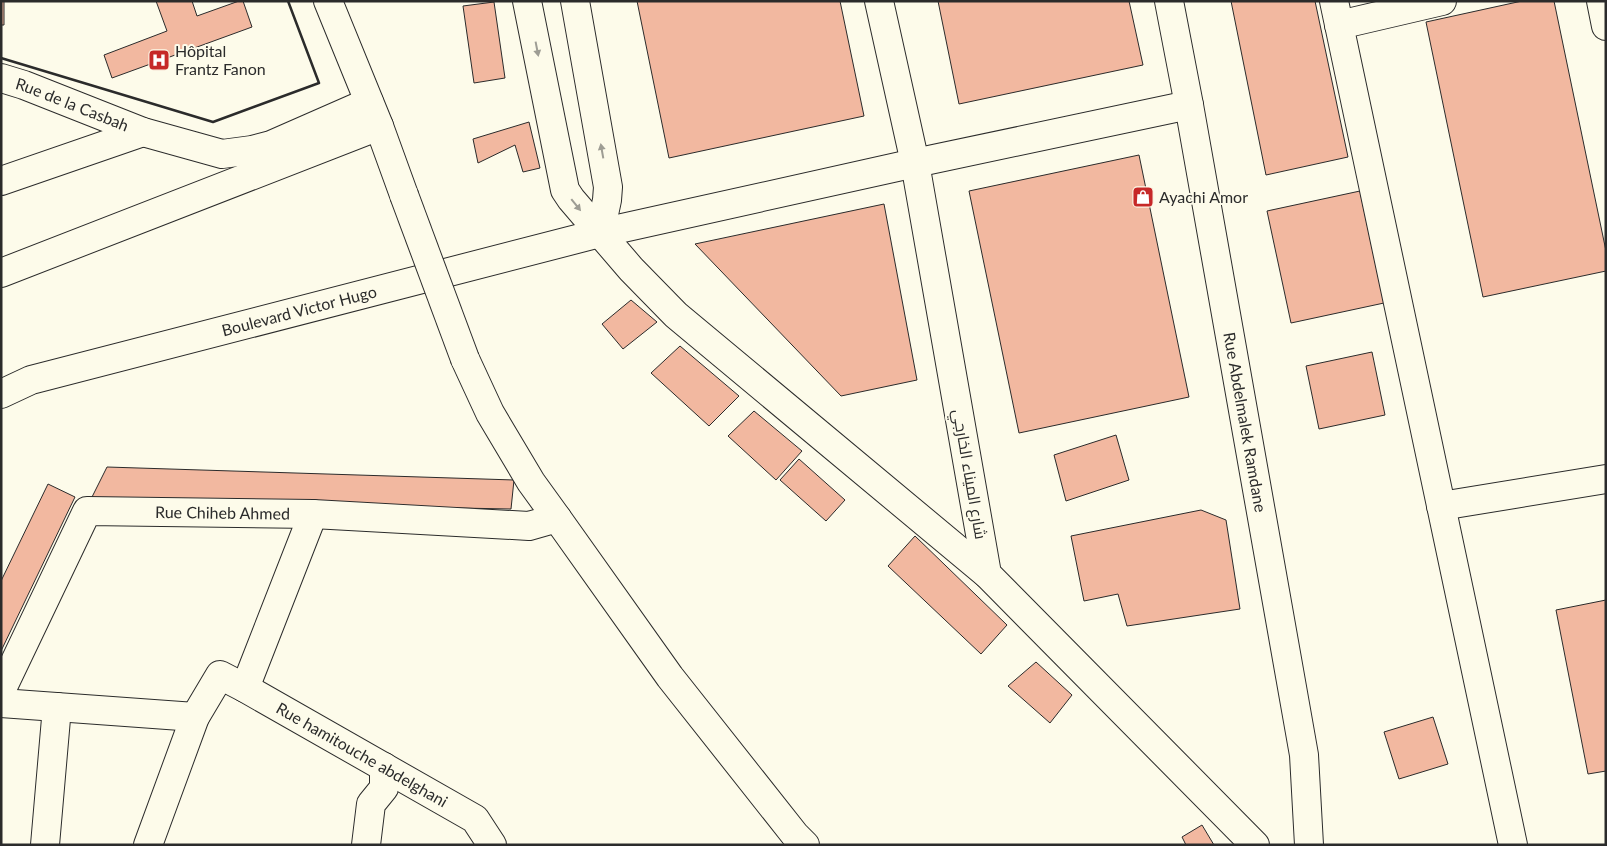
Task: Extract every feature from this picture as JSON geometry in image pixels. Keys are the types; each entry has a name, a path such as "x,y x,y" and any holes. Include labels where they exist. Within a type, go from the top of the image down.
{"street":[{"path":"328,1 374,114 465,359 490,413 556,518 670,677 797,842"},
{"path":"527,1 565,190 600,233 652,292 676,315 987,574 1255,845"},
{"path":"575,1 608,187 600,233"},
{"name":"شارع الميناء الخارجي","path":"879,1 914,163 987,574"},
{"name":"Rue Abdelmalek Ramdane","path":"1168,1 1189,105 1304,755 1309,845"},
{"path":"1442,1 1336,13 1513,845"},
{"path":"1600,1 1606,26"},
{"name":"Rue de la Casbah","path":"1,78 24,85 142,132 222,154 271,145 374,114"},
{"name":"Boulevard Victor Hugo","path":"1,394 31,380 600,233 914,163 1189,105"},
{"path":"1,273 374,114"},
{"path":"1,181 142,132"},
{"path":"1441,506 1606,479"},
{"name":"Rue Chiheb Ahmed","path":"1,691 87,511 313,514 529,526 556,518"},
{"path":"245,688 313,514"},
{"name":"Rue hamitouche abdelghani","path":"195,717 220,675 475,819 492,845"},
{"path":"1,703 195,717 148,845"},
{"path":"45,845 57,707"},
{"path":"366,845 371,804 384,788 384,768"}],"building":[{"path":"1,1 4,1 4,25 1,25"},
{"path":"156,1 192,1 197,16 243,1 252,27 112,78 104,55 167,31"},
{"path":"637,1 840,1 864,116 669,158"},
{"path":"938,1 1129,1 1143,65 959,104"},
{"path":"1231,1 1315,1 1348,157 1266,175"},
{"path":"1522,1 1554,1 1606,251 1606,271 1483,297 1426,22"},
{"path":"494,2 505,78 474,83 463,6"},
{"path":"529,122 540,168 523,172 515,145 478,163 473,139"},
{"path":"1139,155 1189,397 1019,433 969,191"},
{"path":"1360,191 1384,303 1291,323 1267,211"},
{"path":"884,204 917,380 841,396 695,244"},
{"path":"631,300 657,322 623,349 602,324"},
{"path":"680,346 739,396 709,426 651,373"},
{"path":"1372,352 1385,415 1319,429 1306,366"},
{"path":"754,411 802,451 776,480 728,436"},
{"path":"1116,435 1129,480 1066,501 1054,455"},
{"path":"799,459 845,500 826,521 780,480"},
{"path":"107,467 514,480 511,509 90,501"},
{"path":"48,484 75,497 1,651 1,581"},
{"path":"1201,510 1226,520 1240,609 1127,626 1118,594 1084,601 1071,536"},
{"path":"915,536 1007,625 981,654 888,566"},
{"path":"1606,600 1606,771 1588,774 1556,610"},
{"path":"1036,662 1072,695 1050,723 1008,686"},
{"path":"1433,717 1448,764 1399,779 1384,732"},
{"path":"1202,825 1214,845 1186,845 1182,837"}],"wall":[{"path":"1,58 213,122 319,83 288,1"}],"place":[{"name":"Hôpital Frantz Fanon","path":"159,60"},
{"name":"Ayachi Amor","path":"1143,197"}]}
